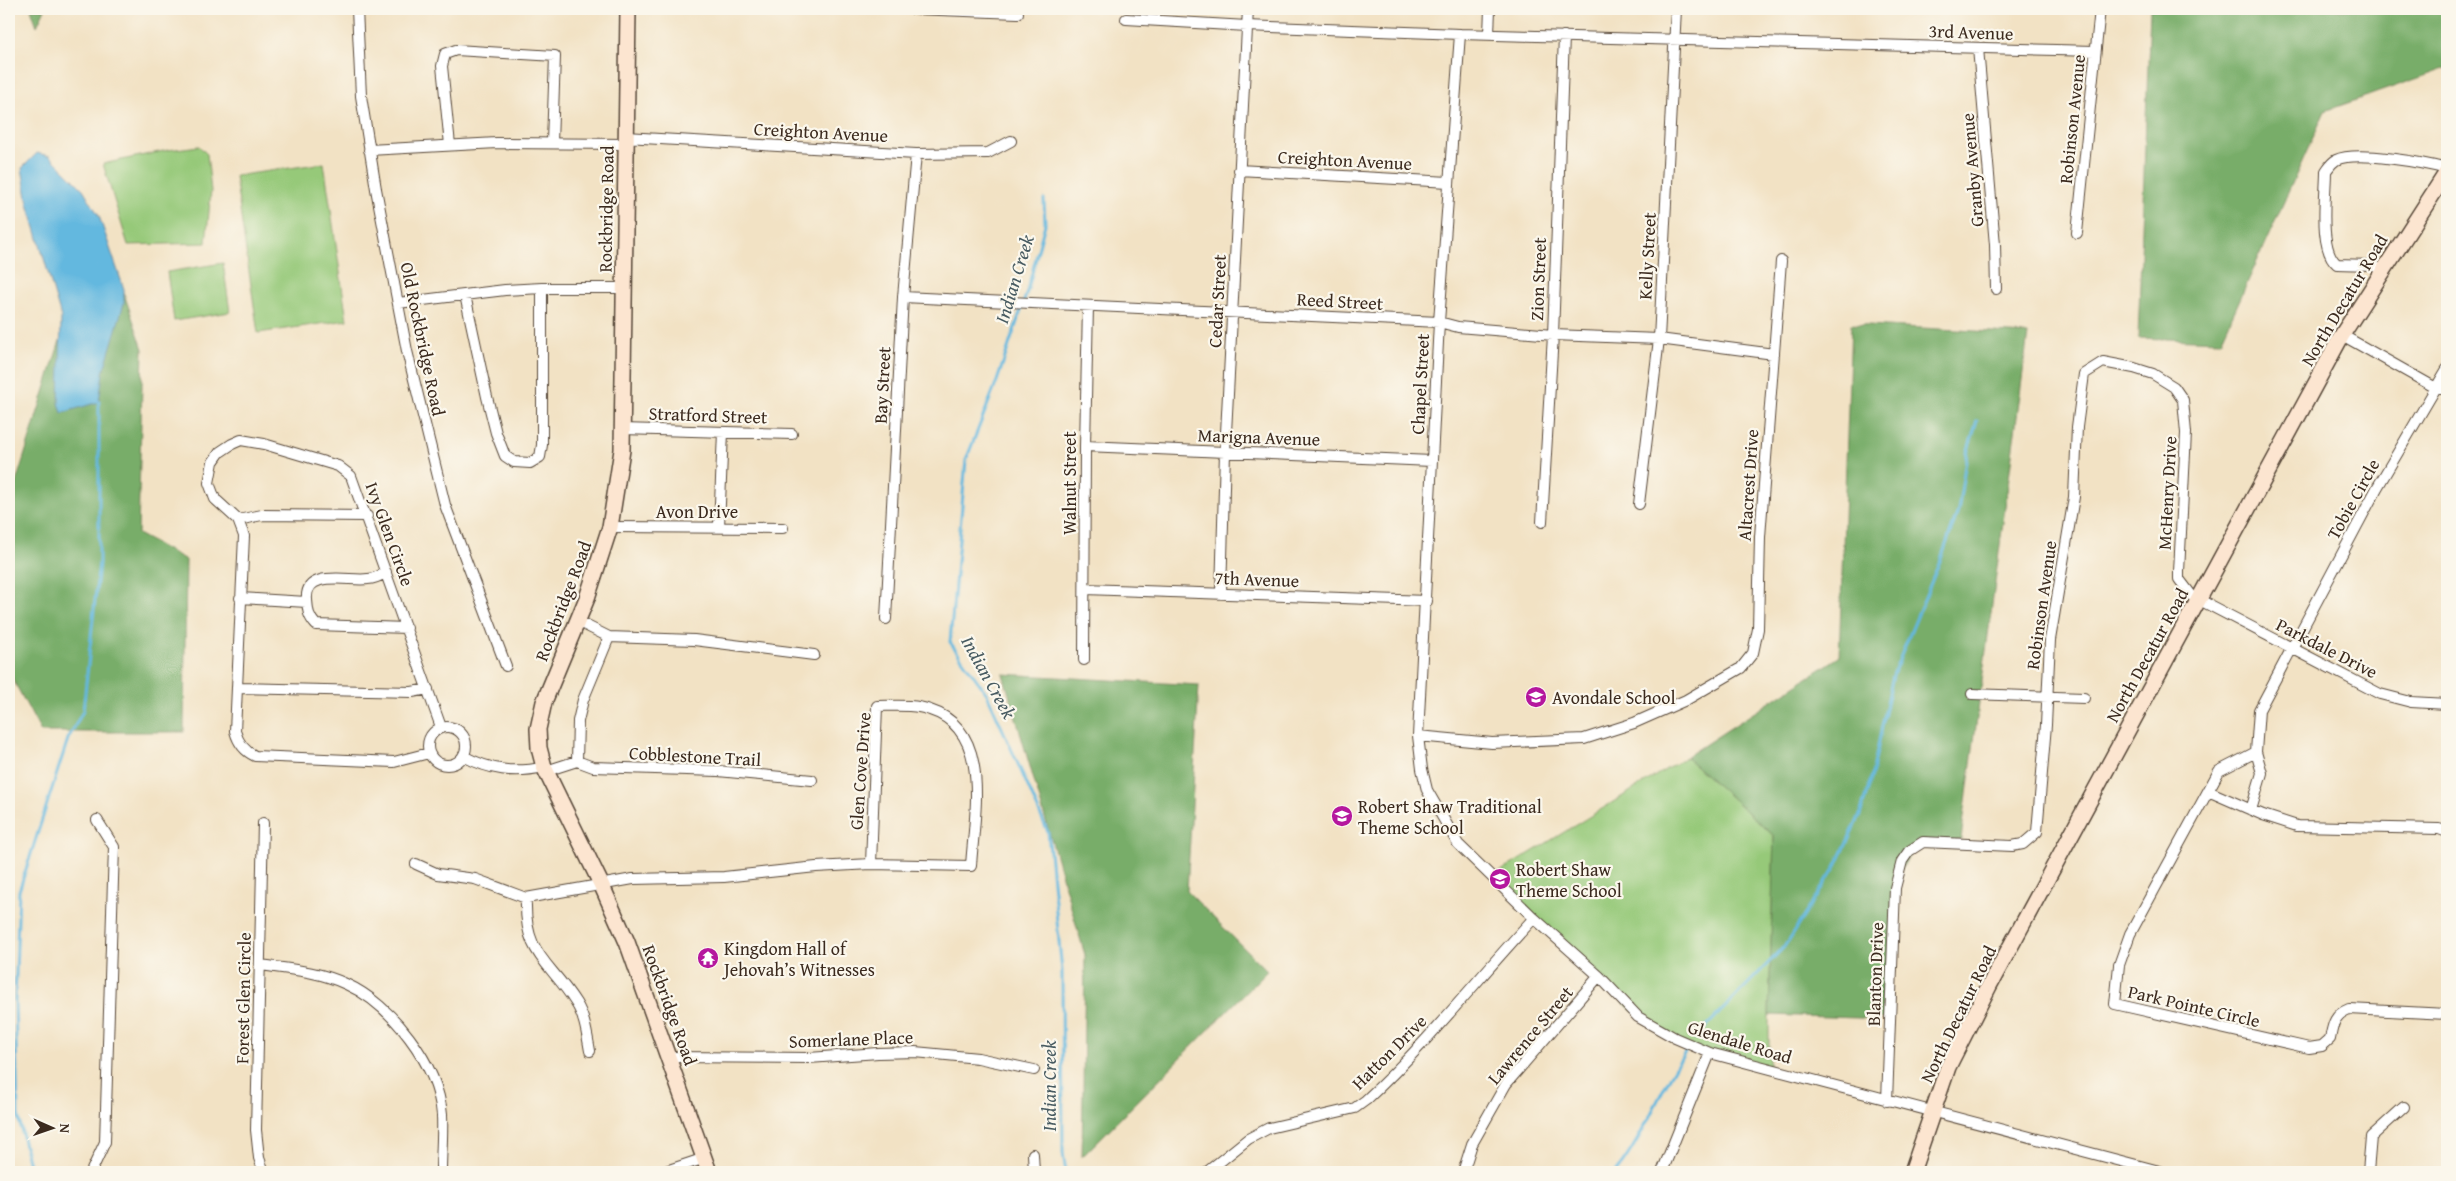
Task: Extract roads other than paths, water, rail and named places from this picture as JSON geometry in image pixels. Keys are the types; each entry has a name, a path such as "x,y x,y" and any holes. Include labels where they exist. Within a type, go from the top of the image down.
{"street":[{"name":"Old Rockbridge Road","path":"357,9 361,96 407,351 445,505 506,666"},
{"name":"Rockbridge Road","path":"628,9 622,450 610,527 577,621 544,702 538,730 539,748 545,769 627,942 707,1165"},
{"path":"914,9 1018,13"},
{"name":"Cedar Street","path":"1221,594 1239,170 1248,9"},
{"path":"1489,34 1490,9"},
{"name":"Kelly Street","path":"1639,504 1659,339 1676,9"},
{"name":"Robinson Avenue","path":"2077,232 2100,9"},
{"name":"3rd Avenue","path":"1126,19 1247,26 1460,34 2095,51"},
{"name":"Chapel Street","path":"1418,736 1427,600 1432,460 1440,322 1460,34"},
{"name":"Zion Street","path":"1542,522 1553,335 1564,36"},
{"name":"Granby Avenue","path":"1978,48 1995,245 1996,289"},
{"path":"450,145 442,66 445,54 456,50 556,56 552,143"},
{"name":"Creighton Avenue","path":"370,150 450,145 626,140 916,154 988,153 1011,141"},
{"name":"Bay Street","path":"886,619 903,298 916,154"},
{"path":"2383,270 2371,265 2345,266 2337,264 2329,255 2325,231 2326,172 2335,161 2351,156 2423,163 2447,170"},
{"name":"Creighton Avenue","path":"1239,170 1449,182"},
{"name":"North Decatur Road","path":"1912,1172 1948,1067 1989,986 2342,335 2447,170"},
{"name":"Altacrest Drive","path":"1418,736 1492,743 1584,739 1634,723 1686,700 1741,668 1752,653 1758,629 1760,537 1781,261"},
{"path":"398,303 465,294 542,288 624,288"},
{"path":"465,294 496,433 505,456 514,462 530,463 540,457 542,445 542,288"},
{"name":"Reed Street","path":"903,298 1233,311 1440,322 1458,327 1553,335 1659,339 1774,354"},
{"name":"Walnut Street","path":"1084,660 1084,446 1088,306"},
{"path":"2342,335 2436,388 2447,388"},
{"name":"Robinson Avenue","path":"1909,851 1923,842 2012,846 2023,844 2032,839 2037,832 2040,821 2050,640 2074,497 2077,428 2084,374 2103,362 2153,374 2171,385"},
{"name":"Tobie Circle","path":"2291,648 2377,488 2447,369"},
{"name":"McHenry Drive","path":"2171,385 2182,400 2186,425 2179,579 2186,590 2198,600"},
{"name":"Stratford Street","path":"622,429 792,434"},
{"path":"719,527 723,432"},
{"name":"Ivy Glen Circle","path":"238,520 215,499 209,483 213,462 220,452 241,440 264,444 338,466 351,476 367,516 441,727"},
{"name":"Marigna Avenue","path":"1084,446 1432,460"},
{"path":"367,516 262,515 238,520 244,536 235,731 237,740 248,753 255,756 394,762 429,753"},
{"name":"Avon Drive","path":"610,527 783,528"},
{"path":"386,572 367,580 322,578 310,586 306,595 308,617 316,625 407,628"},
{"name":"7th Avenue","path":"1085,589 1427,600"},
{"path":"240,598 307,602"},
{"name":"Parkdale Drive","path":"2198,600 2380,694 2411,702 2447,704"},
{"path":"577,621 609,637 694,640 814,655"},
{"path":"463,756 480,765 508,772 545,769 577,761 578,721 583,700 609,637"},
{"path":"2251,810 2262,773 2256,752 2260,710 2291,648"},
{"path":"238,688 412,692 428,690"},
{"path":"1972,694 2084,698"},
{"name":"Glen Cove Drive","path":"526,898 634,879 724,877 816,867 871,864 971,866 974,812 974,755 963,732 943,716 931,710 916,707 877,706 871,864"},
{"path":"441,727 454,728 464,737 465,750 463,756 454,763 442,764 437,762 429,753 428,747 431,734 441,727"},
{"name":"Glendale Road","path":"1418,736 1427,790 1458,844 1534,918 1600,976 1638,1017 1675,1038 1710,1053 2163,1172"},
{"name":"Park Pointe Circle","path":"2256,752 2219,771 2130,934 2119,965 2115,1004 2309,1048 2322,1046 2330,1039 2333,1024 2338,1014 2349,1009 2447,1014"},
{"name":"Cobblestone Trail","path":"577,761 593,768 718,771 812,780"},
{"path":"2208,791 2251,810 2297,826 2439,830 2447,832"},
{"path":"93,1171 105,1142 114,847 97,820"},
{"name":"Forest Glen Circle","path":"263,823 256,1130 259,1158 264,1172"},
{"name":"Blanton Drive","path":"1887,1101 1894,888 1902,861 1909,851"},
{"path":"416,864 438,874 476,879 526,898 526,914 531,942 537,954 576,1003 582,1016 590,1051"},
{"name":"Hatton Drive","path":"1207,1172 1248,1139 1269,1128 1355,1108 1366,1100 1424,1044 1481,974 1534,918"},
{"path":"260,965 311,972 346,984 394,1017 426,1062 436,1091 442,1113 441,1172"},
{"name":"Lawrence Street","path":"1463,1172 1472,1144 1506,1084 1600,976"},
{"name":"Somerlane Place","path":"668,1057 809,1058 878,1052 915,1052 978,1058 1034,1070"},
{"path":"1662,1172 1710,1053"},
{"path":"2368,1172 2371,1137 2404,1107"},
{"path":"1033,1154 1034,1172"},
{"path":"663,1172 707,1165"}],"water":[{"path":"37,153 50,156 83,189 99,216 124,289 124,303 103,373 99,402 62,413 59,403 61,317 28,204 22,168"}],"waterway":[{"name":"Indian Creek","path":"1044,199 1045,224 1027,292 997,381 966,460 950,642 987,694 1048,832 1062,971 1063,1153 1066,1172"},
{"path":"39,1172 29,1166 18,1114 15,1001 19,891 68,739 83,711 99,563 99,402"},
{"path":"1695,1038 1784,947 1836,866 1860,815 1871,779 1893,675 1942,556 1958,511 1967,453 1977,421"},
{"path":"1616,1172 1644,1128 1676,1066 1686,1051"}],"place":[{"name":"Avondale School","path":"1536,697"},
{"name":"Robert Shaw Traditional Theme School","path":"1342,816"},
{"name":"Robert Shaw Theme School","path":"1500,879"},
{"name":"Kingdom Hall of Jehovah’s Witnesses","path":"708,958"}]}
